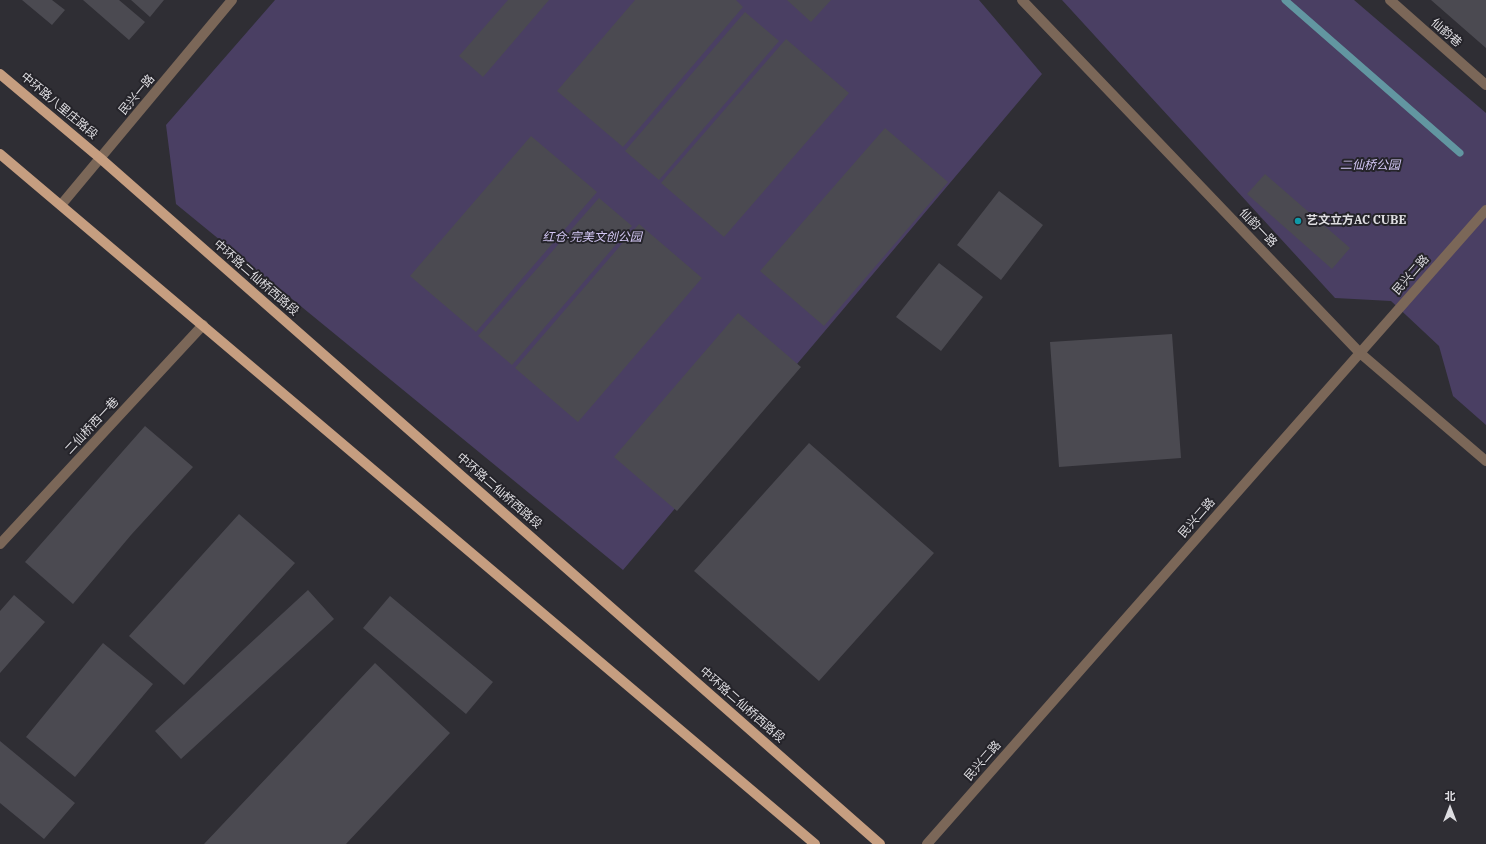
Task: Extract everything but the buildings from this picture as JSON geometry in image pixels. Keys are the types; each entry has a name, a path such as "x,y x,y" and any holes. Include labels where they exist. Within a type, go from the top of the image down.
{"main road":[{"name":"中环路八里庄路段","path":"0,74 100,158"},
{"path":"0,154 815,844"},
{"name":"中环路二仙桥西路段","path":"100,158 880,844"}],"street":[{"name":"民兴一路","path":"61,205 232,0"},
{"name":"仙韵一路","path":"1022,0 1360,353 1486,461"},
{"name":"仙韵巷","path":"1390,0 1486,85"},
{"name":"民兴二路","path":"927,844 1486,210"},
{"name":"二仙桥西一巷","path":"0,544 203,325"}],"green space":[{"name":"红仓·完美文创公园","path":"275,0 979,0 1042,74 623,570 176,204 166,125"},
{"name":"二仙桥公园","path":"1062,0 1354,0 1486,113 1486,425 1453,396 1439,346 1391,301 1335,298"}],"waterway":[{"path":"1285,0 1460,153"}],"place":[{"name":"艺文立方AC CUBE","path":"1298,221"}]}
